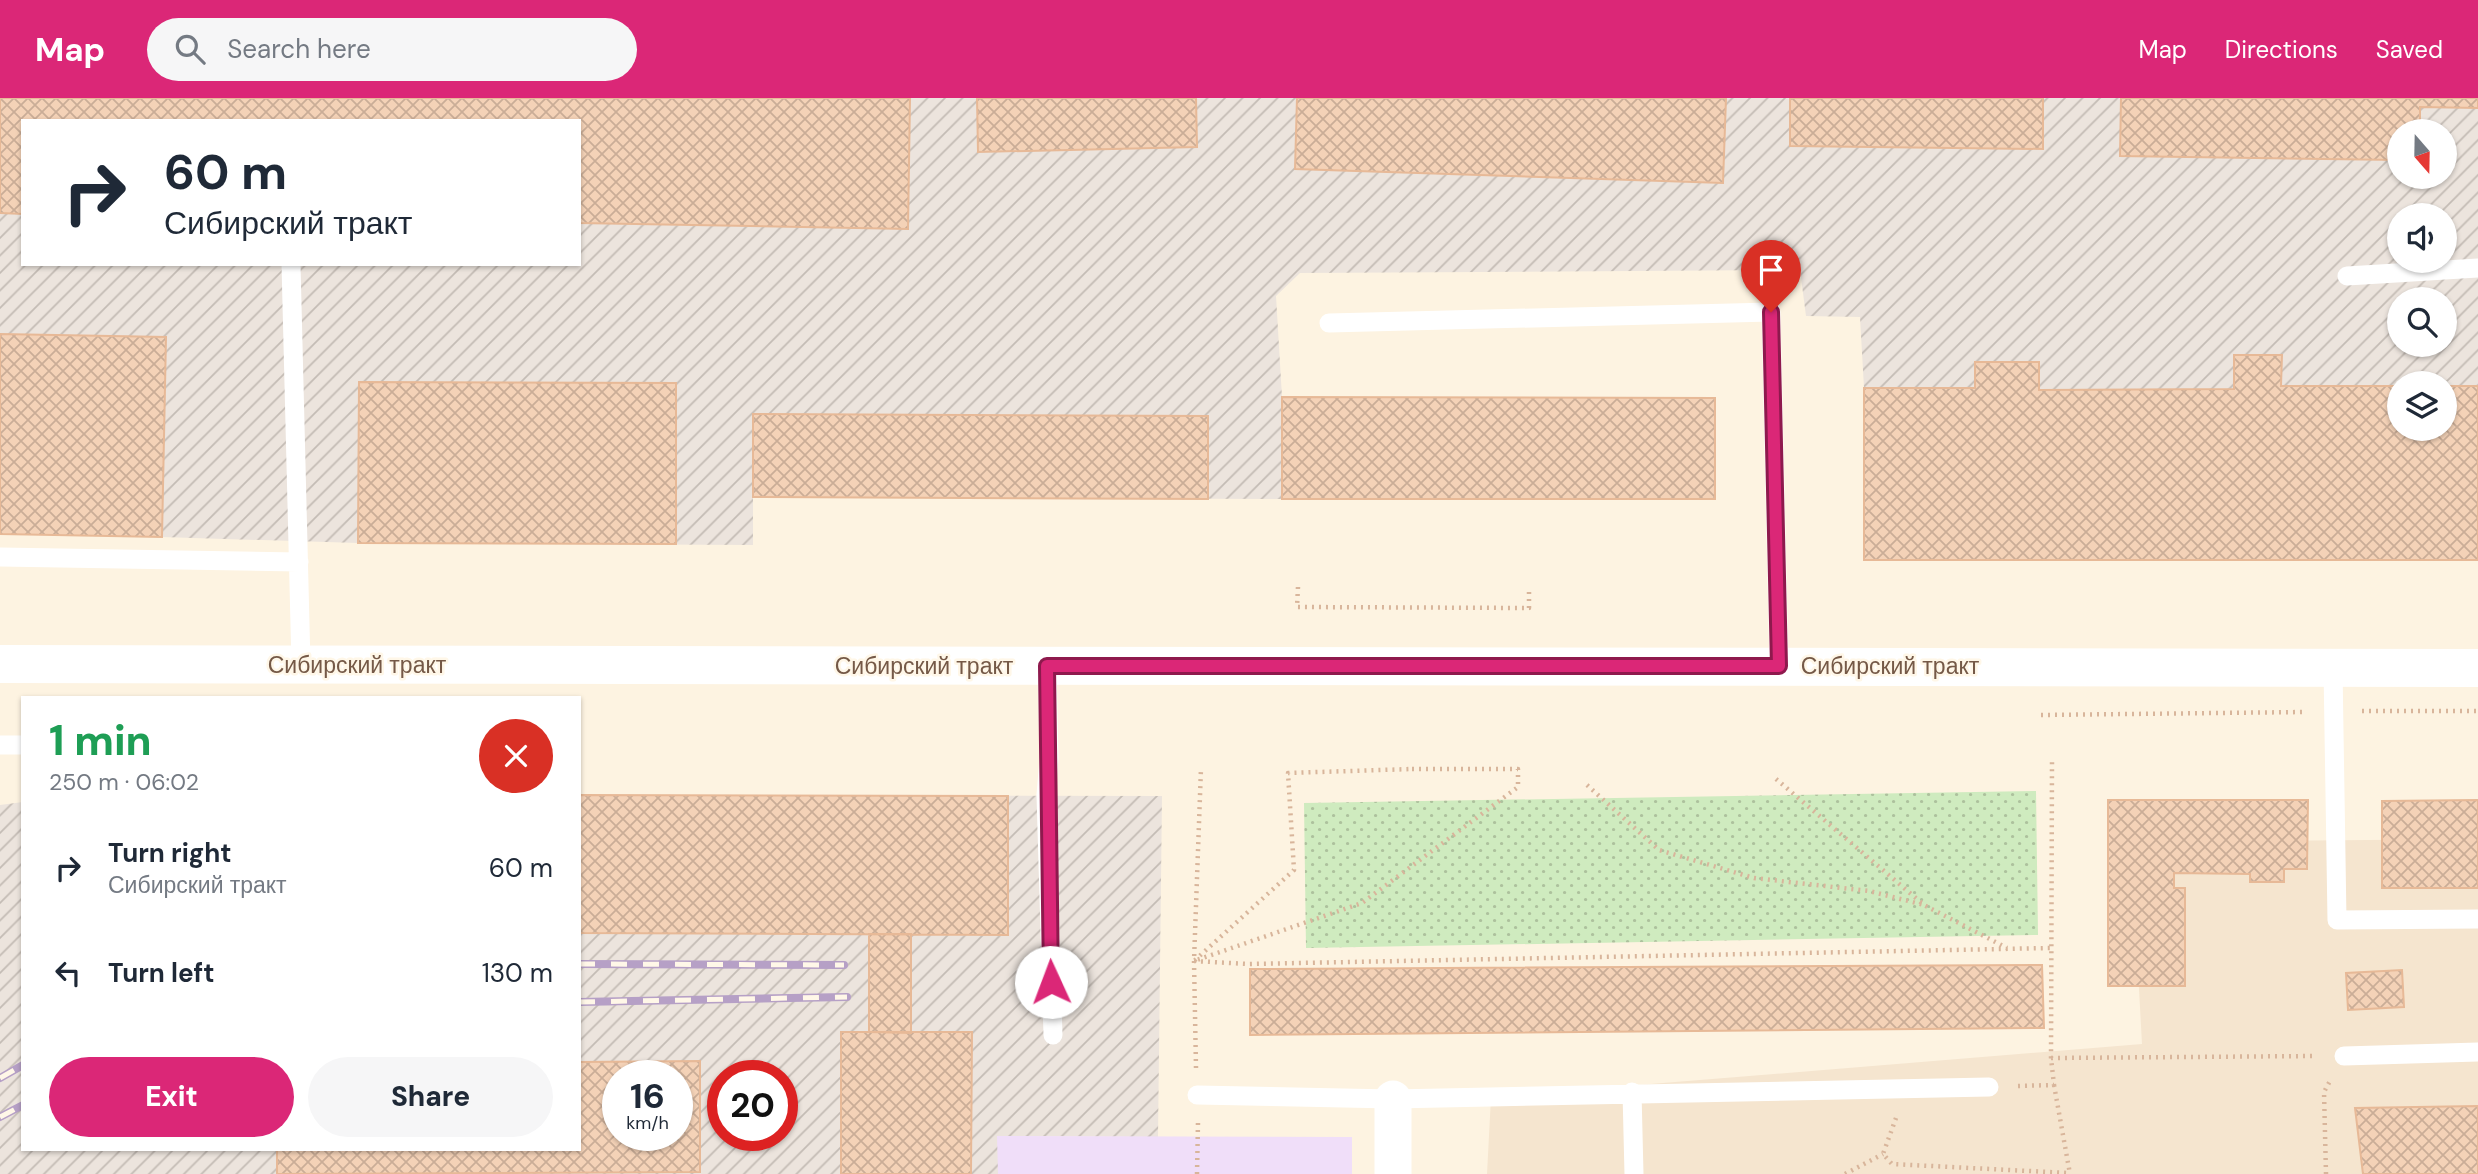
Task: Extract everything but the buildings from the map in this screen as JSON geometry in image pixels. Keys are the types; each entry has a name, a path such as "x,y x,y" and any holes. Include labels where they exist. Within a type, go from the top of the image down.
{"main road":[{"name":"Сибирский тракт","path":"0,664 2478,667"}],"street":[{"path":"1393,1100 1393,1174"}],"lane":[{"path":"291,266 301,665"},
{"path":"2347,276 2478,268"},
{"path":"1329,323 1771,312 1779,666"},
{"path":"0,556 299,562"},
{"path":"1047,666 1049,758 1046,795 1053,1035"},
{"path":"2333,668 2337,920 2478,919"},
{"path":"0,745 21,745"},
{"path":"2344,1056 2478,1052"},
{"path":"1197,1096 1393,1100 1989,1087"},
{"path":"1632,1093 1634,1174"}],"path":[{"path":"1298,587 1297,607 1409,610 1530,608 1529,590"},
{"path":"2041,715 2333,711"},
{"path":"2358,723 2358,711 2478,711"},
{"path":"1883,1154 1892,1164 2001,1167 2069,1173 2051,1058 2052,761"},
{"path":"1197,1174 1194,961 1201,768"},
{"path":"1518,769 1518,787 1362,903 1194,961 1294,870 1288,773 1518,769"},
{"path":"1776,779 1924,905"},
{"path":"1587,785 1659,850 1754,878 1869,891 1924,905 2008,948"},
{"path":"1194,961 1249,964 2051,948"},
{"path":"2051,1058 2344,1056 2324,1092 2326,1174"},
{"path":"1989,1087 2054,1085"},
{"path":"1846,1174 1883,1154 1907,1088"}],"shaded area":[{"path":"0,98 2478,98 2478,560 1864,560 1864,388 1860,317 1806,316 1800,270 1300,273 1276,296 1282,397 1282,499 753,497 753,545 358,543 162,537 0,334"},
{"path":"581,795 1162,796 1158,1137 998,1136 998,1174 0,1174 0,805 21,802 21,1151 581,1151"},
{"path":"2478,839 2478,1174 1487,1174 1491,1097 2142,1044 2131,842"},
{"path":"997,1136 1352,1137 1352,1174 998,1174"}],"green space":[{"path":"2036,791 2038,935 1306,948 1304,803"}],"railway":[{"path":"581,964 844,965"},
{"path":"581,1002 847,997"},
{"path":"0,1078 21,1066"},
{"path":"0,1117 21,1106"}],"route":[{"path":"1051,982 1046,795 1049,758 1047,666 1779,666 1771,312"}]}
